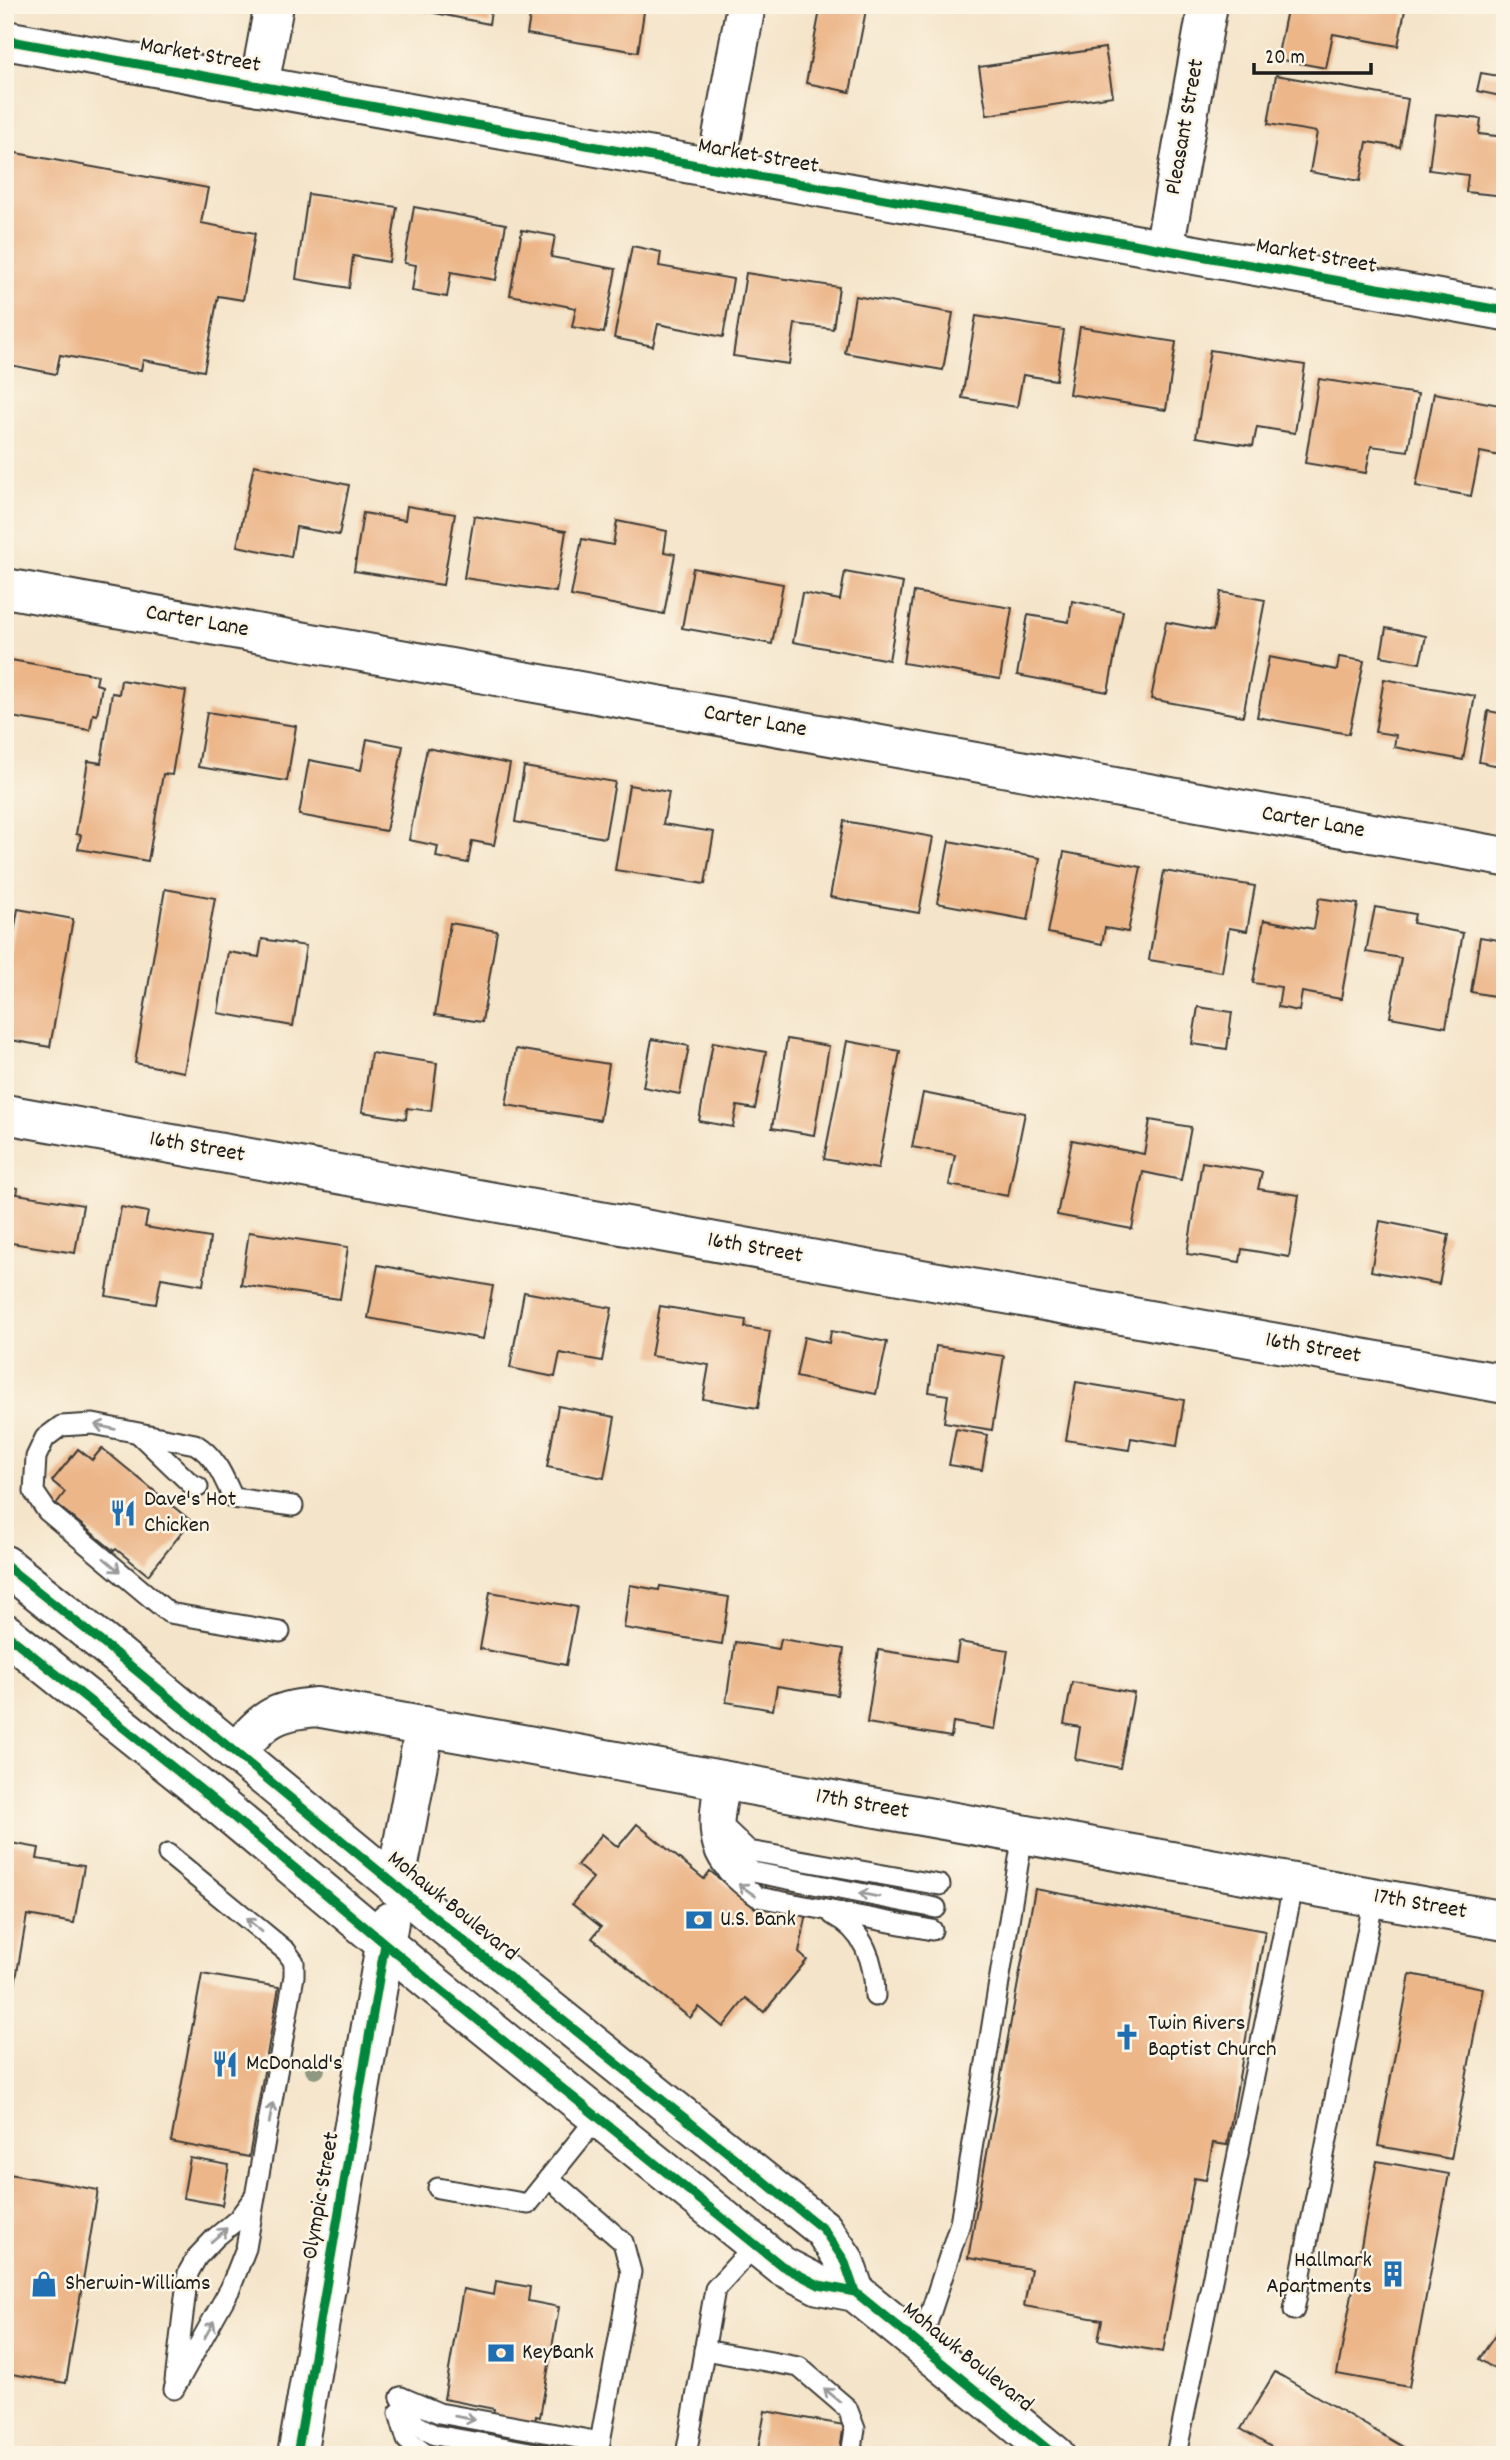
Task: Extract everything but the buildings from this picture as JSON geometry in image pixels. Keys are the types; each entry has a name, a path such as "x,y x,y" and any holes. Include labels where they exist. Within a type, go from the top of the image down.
{"street":[{"path":"259,86 274,5"},
{"path":"716,169 746,5"},
{"name":"Pleasant Street","path":"1164,249 1208,5"},
{"name":"Market Street","path":"5,40 1505,311"},
{"name":"Carter Lane","path":"5,588 1505,857"},
{"name":"16th Street","path":"5,1114 1505,1384"},
{"name":"Mohawk Boulevard","path":"5,1565 395,1886 822,2229 844,2260 855,2292"},
{"name":"Mohawk Boulevard","path":"5,1633 200,1789 385,1944 755,2245 782,2266 819,2285 855,2292 1055,2455"},
{"name":"17th Street","path":"235,1753 264,1720 295,1709 316,1707 425,1726 723,1792 1023,1834 1505,1921"},
{"name":"Olympic Street","path":"297,2455 425,1726"}],"lane":[{"path":"280,1632 169,1613 47,1511 34,1492 36,1457 45,1438 61,1426 93,1424 195,1444 207,1451 219,1466 233,1498 293,1506"},
{"path":"141,1435 198,1488"},
{"path":"723,1792 729,1834 749,1851 940,1885"},
{"path":"723,1792 724,1839 738,1862 752,1872 936,1908"},
{"path":"723,1792 709,1816 710,1835 718,1861 737,1882 758,1897 932,1930"},
{"path":"920,2345 960,2223 1023,1834"},
{"path":"168,1854 275,1941 294,1962 294,1976 256,2195 246,2248 230,2289 174,2389 188,2273 197,2257 238,2219 256,2195"},
{"path":"1177,2455 1294,1882"},
{"path":"1294,2310 1374,1897"},
{"path":"822,1909 845,1922 858,1936 870,1957 875,1996"},
{"path":"438,2188 528,2204 597,2118"},
{"path":"400,2405 594,2448 631,2272 623,2242 549,2178"},
{"path":"686,2455 715,2289 755,2245"},
{"path":"704,2350 799,2367 848,2408 855,2429 850,2455"},
{"path":"400,2405 407,2440 427,2455"},
{"path":"400,2405 415,2424 435,2435 546,2455"}],"cycle path":[{"path":"5,40 1505,311"},
{"path":"5,1565 439,1921 823,2229 844,2260 855,2292"},
{"path":"5,1633 200,1789 432,1983 782,2266 819,2285 855,2292 1055,2455"},
{"path":"297,2455 385,1944"}],"place":[{"name":"Dave's Hot Chicken","path":"123,1513"},
{"name":"U.S. Bank","path":"699,1920"},
{"name":"Twin Rivers Baptist Church","path":"1127,2037"},
{"name":"McDonald's","path":"225,2064"},
{"name":"Hallmark Apartments","path":"1393,2274"},
{"name":"Sherwin-Williams","path":"44,2284"},
{"name":"KeyBank","path":"501,2353"}]}
